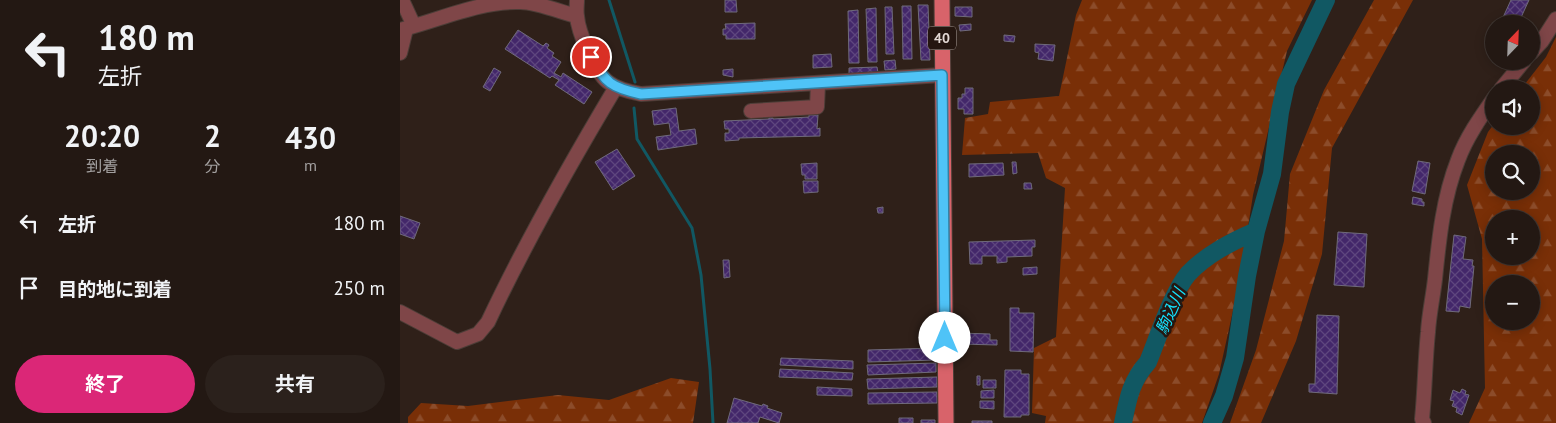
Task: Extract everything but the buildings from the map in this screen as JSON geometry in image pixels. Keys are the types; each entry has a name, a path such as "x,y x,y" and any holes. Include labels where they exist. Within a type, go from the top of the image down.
{"main road":[{"name":"40","path":"942,0 946,423"}],"street":[{"path":"400,53 407,28 402,0"},
{"path":"577,0 576,16 584,41 601,75 616,87 641,94 942,75"},
{"path":"407,28 495,2 522,2 576,16"},
{"path":"1540,43 1556,19"},
{"path":"1508,80 1517,70"},
{"path":"751,111 817,107 818,84"},
{"path":"400,312 457,342 478,334 488,322 538,221 574,156 616,87"},
{"path":"1424,423 1422,419 1428,331 1439,236 1458,161 1485,111"}],"green space":[{"path":"1082,0 1312,0 1287,51 1253,195 1240,279 1219,374 1202,423 1045,423 1046,416 1032,413 1034,348 1056,337 1065,188 1046,178 1038,153 962,155 965,118 988,114 990,102 1059,96 1076,15"},
{"path":"1374,0 1413,0 1332,148 1322,254 1296,341 1261,423 1230,423 1256,350 1284,241 1290,174 1324,90"},
{"path":"1556,37 1556,423 1469,423 1485,388 1482,239 1467,185 1487,135 1540,135 1540,80 1528,80 1536,70 1540,70 1540,65"},
{"path":"671,378 699,382 693,423 408,423 408,417 421,403 468,406 558,395 609,400"}],"waterway":[{"path":"609,0 635,82"},
{"name":"駒込川","path":"1212,423 1224,396 1235,358 1247,276 1256,231 1272,174 1280,112 1286,84 1326,0"},
{"path":"634,108 637,139 692,228 701,275 713,423"},
{"name":"駒込川","path":"1123,423 1134,383 1148,362 1176,292 1182,282 1195,267 1211,255 1256,231"}],"route":[{"path":"591,57 601,75 609,83 627,91 641,94 942,75 945,338"}]}
